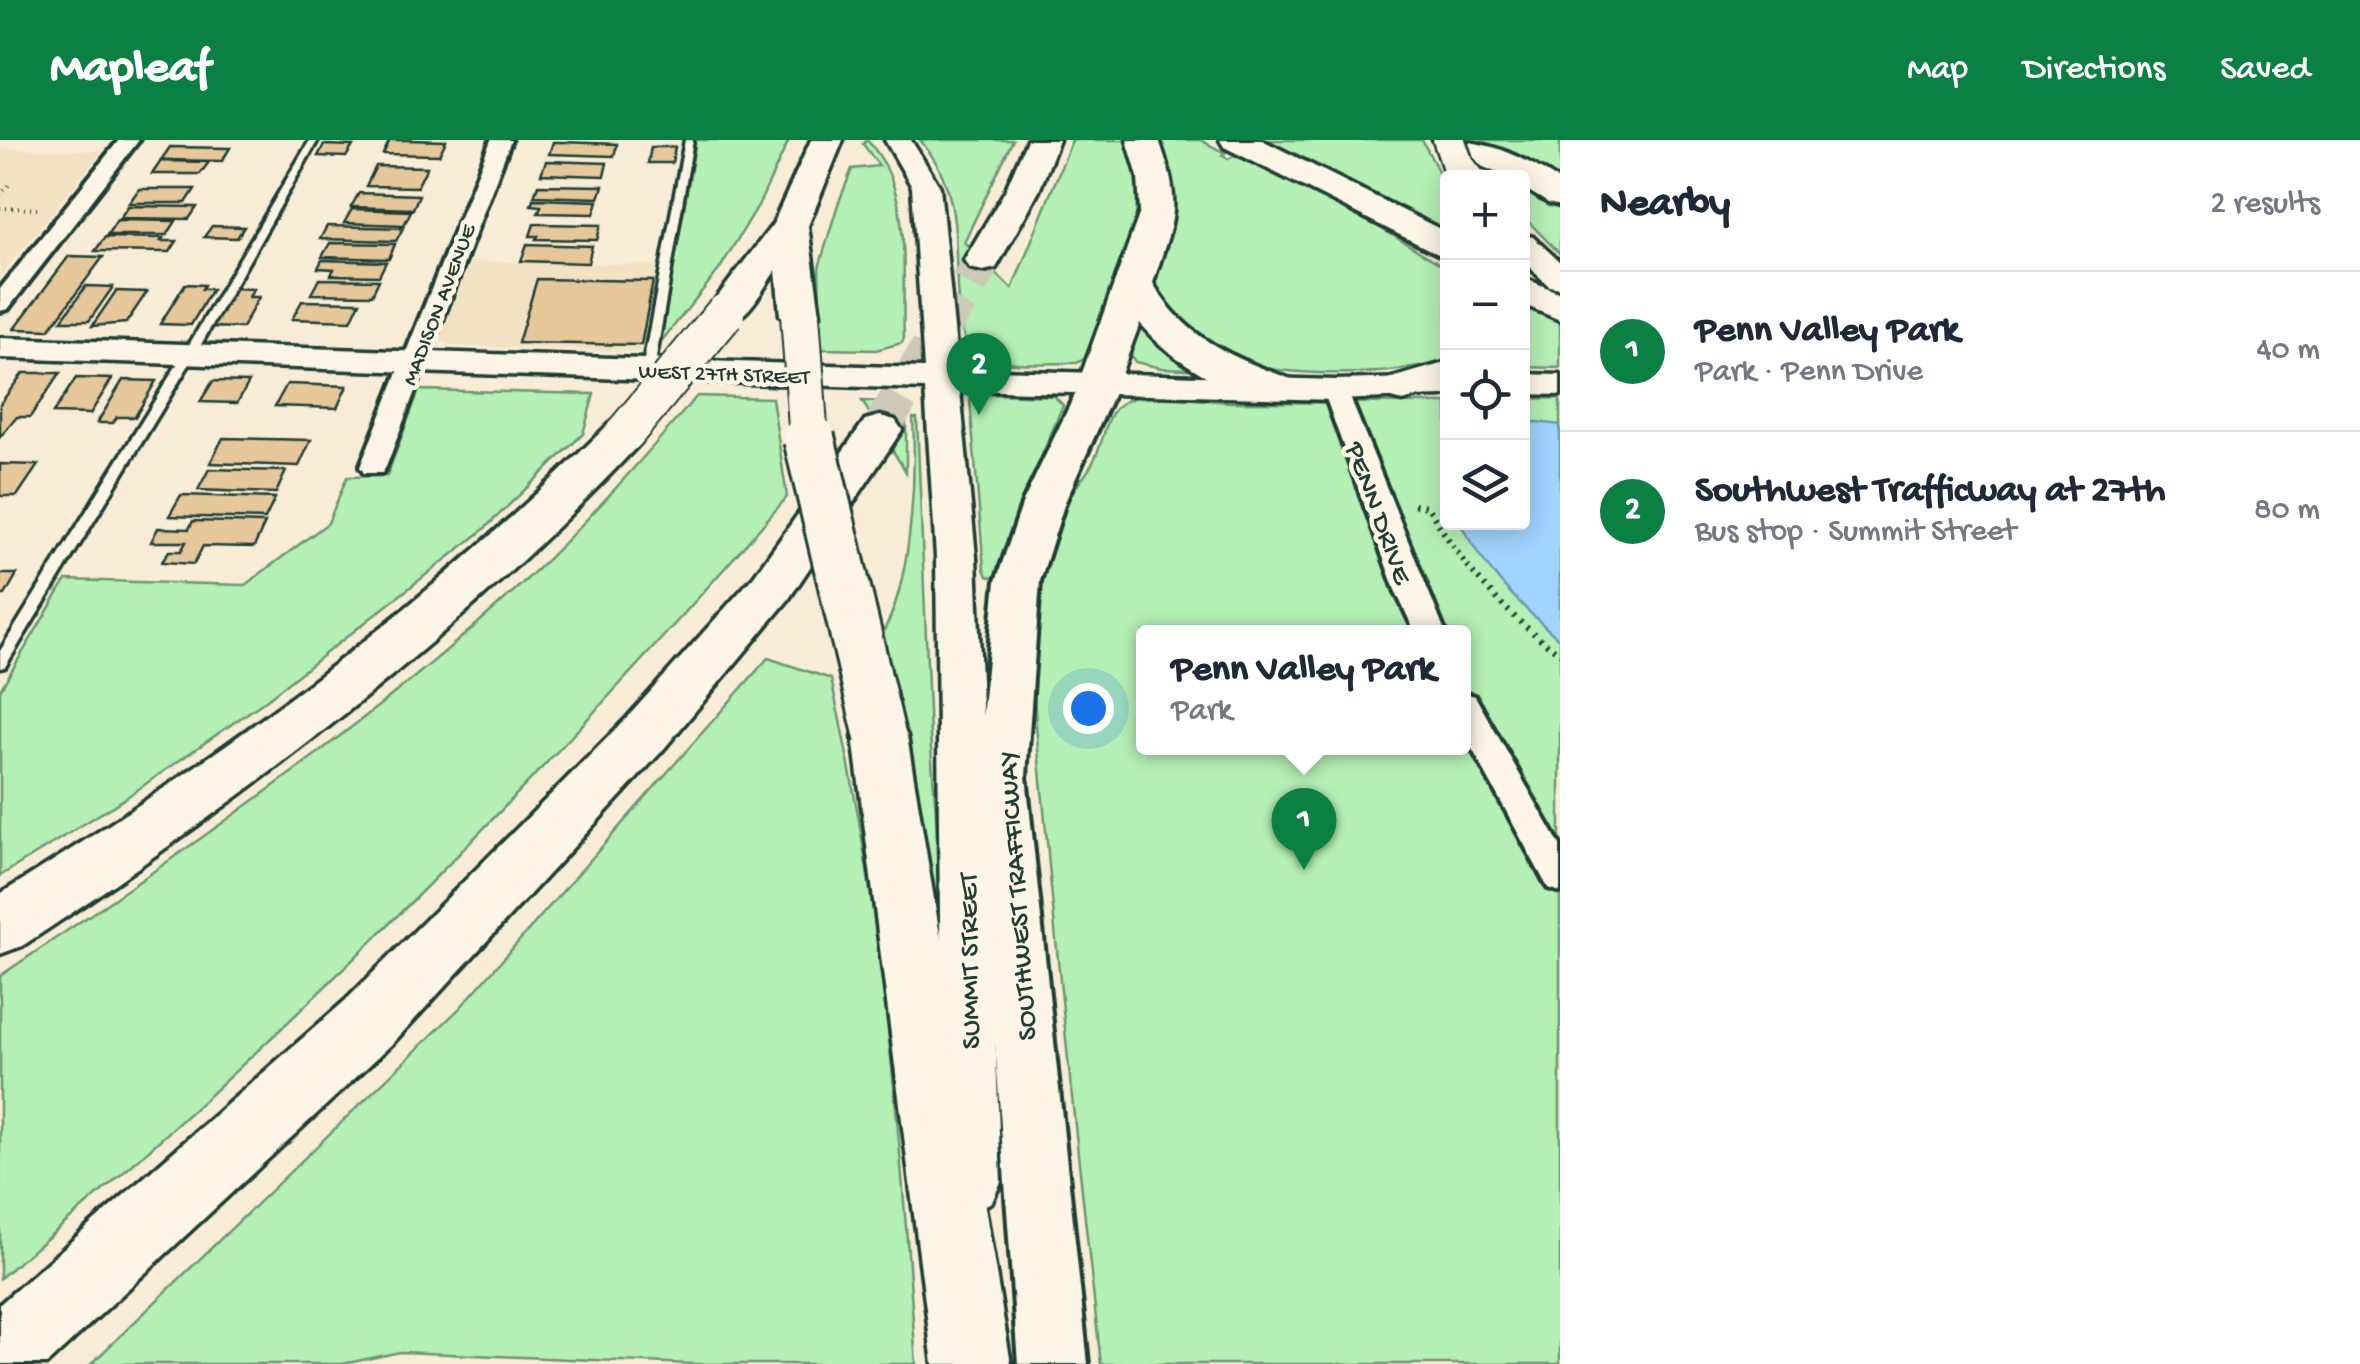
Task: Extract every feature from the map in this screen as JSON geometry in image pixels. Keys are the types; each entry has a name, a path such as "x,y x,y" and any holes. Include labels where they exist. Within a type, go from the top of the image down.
{"highway":[{"path":"983,260 1022,191 1044,140"},
{"path":"1099,384 1158,212 1155,176 1143,140"},
{"path":"1236,140 1440,244"},
{"path":"1449,140 1518,169 1560,196"},
{"path":"0,927 205,789 333,694 514,545 625,433 726,314 790,226 826,142"},
{"path":"790,226 810,450 880,736 974,1364"},
{"path":"1530,268 1560,308"},
{"path":"1134,283 1148,312 1191,353 1276,388"},
{"path":"1403,388 1440,376"},
{"path":"0,1356 369,1022 630,750 771,588 880,430"}],"main road":[{"name":"SOUTHWEST TRAFFICWAY","path":"1053,1364 1001,776 1018,581 1044,502 1099,384"}],"street":[{"path":"0,304 129,140"},
{"name":"MADISON AVENUE","path":"373,468 501,140"},
{"name":"SUMMIT STREET","path":"898,140 926,186 956,557 974,1364"},
{"path":"1449,140 1461,170"},
{"path":"1530,265 1560,278"},
{"name":"WEST 27TH STREET","path":"0,348 942,380 1335,390 1440,386"},
{"path":"1530,384 1560,386"},
{"name":"PENN DRIVE","path":"1335,390 1427,625"},
{"name":"SUMMIT STREET","path":"956,557 1001,776"},
{"path":"1471,718 1560,877"}],"lane":[{"path":"0,664 189,355 314,140"},
{"path":"648,370 689,140"}],"path":[{"path":"0,195 10,184"},
{"path":"0,208 44,209"},
{"path":"1402,503 1428,507 1480,589 1522,628 1560,654"}],"shaded area":[{"path":"0,148 102,151 0,277"},
{"path":"466,261 659,265 643,352 451,346 440,340"}],"green space":[{"path":"696,140 789,140 759,204 719,270 660,343"},
{"path":"867,140 893,183 899,208 904,338 902,343 876,350 821,349 819,268 852,169 879,166 863,144"},
{"path":"920,140 1013,140 964,242 1012,289 1072,140 1126,140 1134,169 1135,225 1121,279 1084,359 1077,363 1003,362 976,353 966,344 957,291 953,214 937,164"},
{"path":"1156,140 1200,140 1225,153 1222,155 1228,159 1234,156 1250,161 1377,226 1440,264 1440,361 1364,373 1294,372 1234,362 1212,353 1189,334 1153,292 1169,226"},
{"path":"1246,140 1422,140 1440,175 1440,236"},
{"path":"1560,140 1560,188 1530,170 1471,142"},
{"path":"1530,188 1560,206 1560,254 1530,223"},
{"path":"1530,307 1560,321 1560,368 1530,367"},
{"path":"1137,321 1144,321 1208,370 1161,368 1135,362 1127,348"},
{"path":"419,390 594,394 583,434 482,531 262,703 124,799 0,876 0,690 66,580 245,585 328,523 347,477 387,476"},
{"path":"1149,395 1229,402 1440,403 1440,530 1530,530 1530,399 1560,398 1560,1364 1101,1364 1053,908 1033,648 1039,571 1050,523 1092,464 1115,410 1133,398"},
{"path":"697,396 772,398 787,497 601,705 409,904 210,1095 0,1278 0,976 271,788 466,634 550,557"},
{"path":"973,396 1054,396 1063,405 1009,534 995,578 987,576 984,569 970,401"},
{"path":"862,401 889,402 906,412 906,472"},
{"path":"913,418 917,418 930,735 944,918 941,964 880,637 899,590 910,531"},
{"path":"768,658 831,679 877,935 896,1105 916,1364 692,1364 400,1352 343,1364 91,1364 459,1009"}],"water":[{"path":"1530,422 1560,425 1560,640 1504,586 1464,530 1530,530"}],"building":[{"path":"390,140 446,141 439,155 383,154"},
{"path":"553,142 617,144 614,156 549,154"},
{"path":"324,145 353,146 346,157 318,156"},
{"path":"170,147 230,148 222,161 161,160"},
{"path":"651,147 675,147 672,163 648,163"},
{"path":"161,161 209,162 200,174 152,174"},
{"path":"546,161 607,163 604,176 541,174"},
{"path":"376,166 427,167 417,187 366,186"},
{"path":"538,185 603,186 599,198 534,196"},
{"path":"139,189 195,189 186,203 129,203"},
{"path":"359,193 419,195 413,209 351,207"},
{"path":"533,199 598,201 594,214 538,213 541,206 531,205"},
{"path":"128,206 197,207 189,219 120,218"},
{"path":"352,209 411,211 404,225 344,223"},
{"path":"117,220 176,221 167,235 107,235"},
{"path":"534,224 601,225 597,240 536,239 538,236 530,236"},
{"path":"212,226 244,227 237,238 204,237"},
{"path":"327,226 403,228 396,241 320,239"},
{"path":"105,237 177,241 170,252 95,251"},
{"path":"330,243 395,244 389,259 322,257"},
{"path":"527,244 592,246 588,263 521,261"},
{"path":"69,256 103,257 49,330 14,329"},
{"path":"322,260 386,262 379,276 331,275 334,269 318,268"},
{"path":"319,279 379,280 372,295 311,294"},
{"path":"537,279 653,281 641,345 518,343"},
{"path":"185,284 212,289 191,325 160,324"},
{"path":"86,286 113,287 89,321 61,321"},
{"path":"232,288 254,289 249,297 259,297 242,328 209,327"},
{"path":"116,291 147,292 126,323 92,326"},
{"path":"302,301 360,302 351,321 292,319"},
{"path":"23,373 60,373 30,417 17,417 0,437 0,404"},
{"path":"76,378 112,379 90,414 53,413"},
{"path":"123,380 156,381 135,417 97,423"},
{"path":"213,381 249,382 237,403 200,402"},
{"path":"287,384 347,386 337,408 275,406"},
{"path":"223,438 311,440 299,466 210,463"},
{"path":"0,464 38,465 17,496 0,496"},
{"path":"209,469 286,471 276,493 198,490"},
{"path":"181,495 275,498 265,519 169,516"},
{"path":"193,521 265,523 254,547 203,546 194,564 162,562 169,551 181,551 186,542 151,542 158,528 189,529"},
{"path":"0,574 17,574 5,595 0,595"}],"tunnel":[{"path":"880,430 983,260"}],"place":[{"name":"Southwest Trafficway at 27th","path":"979,415"},
{"name":"Penn Valley Park","path":"1304,870"}]}
